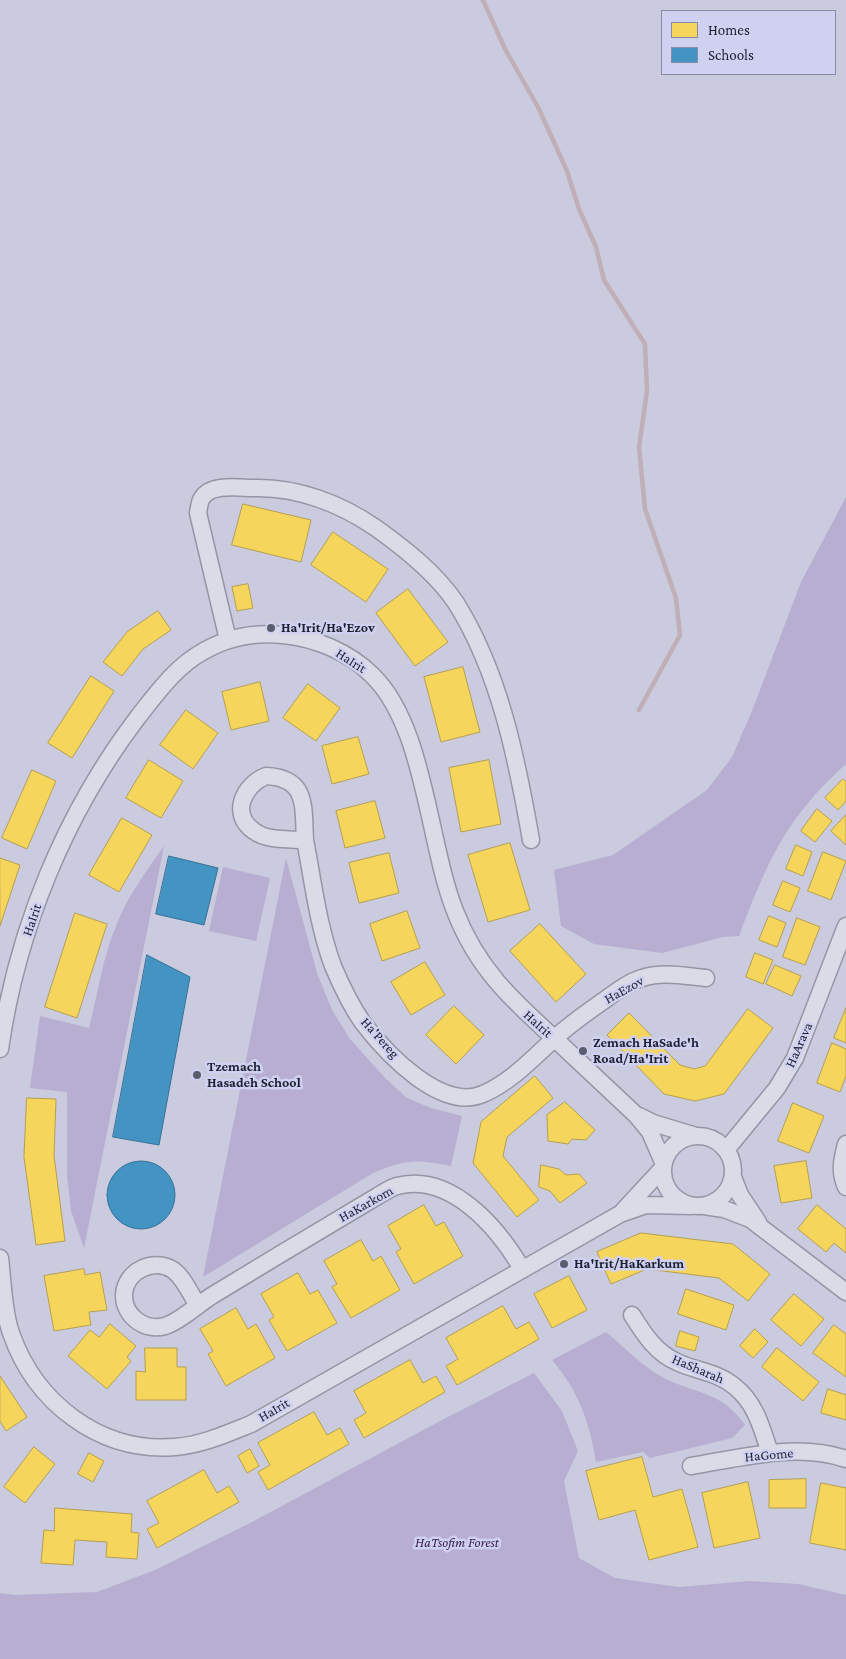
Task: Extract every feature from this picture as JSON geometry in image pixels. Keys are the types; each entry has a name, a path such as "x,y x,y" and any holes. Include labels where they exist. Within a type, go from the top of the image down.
{"street":[{"path":"228,640 198,513 202,498 212,489 263,488 292,491 323,500 356,515 390,538 424,566 455,602 476,640 495,688 509,734 531,840"},
{"name":"HaIrit","path":"0,1050 7,978 51,870 82,803 124,736 166,682 185,663 204,651 228,640 266,633 316,641 334,649 372,675 395,705 404,725 420,780 444,880 465,934 494,981 519,1007 636,1115 650,1132 663,1166 649,1186 620,1214"},
{"name":"Ha'Pereg","path":"305,840 263,836 254,831 246,823 241,807 248,787 256,780 266,776 282,777 298,789 303,802 305,840 333,965 363,1022 415,1076 429,1087 443,1092 462,1096 483,1094 538,1056 554,1038"},
{"name":"HaArava","path":"726,1150 777,1088 795,1058 846,926"},
{"name":"HaEzov","path":"554,1038 612,995 642,978 663,974 706,978"},
{"name":"HaIrit","path":"636,1115 653,1123 693,1136"},
{"path":"698,1206 723,1196 732,1177 733,1167 726,1150 717,1141 706,1136 693,1136 674,1144 663,1166 667,1188 678,1200 698,1206 738,1213 763,1228 846,1292"},
{"path":"846,1144 841,1165 842,1177 846,1187"},
{"path":"732,1177 740,1195 763,1228"},
{"name":"HaKarkom","path":"197,1304 181,1278 163,1266 152,1265 134,1273 128,1281 124,1292 124,1303 136,1321 156,1327 166,1325 197,1304 376,1197 396,1186 418,1183 437,1187 473,1209 510,1248 522,1269"},
{"name":"HaIrit","path":"0,1258 10,1330 16,1348 38,1385 64,1412 89,1429 128,1444 151,1447 175,1447 201,1443 251,1424 620,1214 646,1206 698,1206"},
{"name":"HaSharah","path":"632,1316 649,1341 676,1362 722,1377 735,1386 756,1414 770,1454"},
{"name":"HaGome","path":"691,1466 770,1454 814,1453 846,1459"}],"green space":[{"path":"846,497 846,764 808,804 780,842 759,885 739,936 723,937 662,953 594,944 561,926 554,870 613,855 707,790 732,757 752,711 801,582"},
{"path":"164,846 84,1248 71,1211 67,1174 67,1092 30,1088 40,1016 89,1028 105,961 122,911"},
{"path":"286,858 317,973 332,1010 350,1039 386,1079 407,1098 431,1108 462,1116 451,1166 420,1161 394,1165 373,1173 203,1277"},
{"path":"223,867 270,878 256,941 209,931"},
{"path":"606,1332 641,1363 664,1378 708,1395 728,1406 745,1425 732,1438 650,1458 643,1452 596,1462 582,1408 569,1383 552,1360"},
{"name":"HaTsofim Forest","path":"534,1373 562,1411 578,1451 564,1481 579,1558 615,1578 679,1587 750,1581 798,1584 846,1595 846,1659 0,1659 0,1593 14,1595 97,1592 155,1570 252,1522"}],"building: Homes":[{"path":"243,504 311,520 301,562 232,545"},
{"path":"333,532 388,569 366,602 311,565"},
{"path":"248,584 253,608 237,611 232,587"},
{"path":"408,589 448,642 415,666 376,613"},
{"path":"158,611 171,630 143,649 122,676 103,662 127,632"},
{"path":"463,667 480,732 441,742 424,677"},
{"path":"91,676 114,691 72,758 48,743"},
{"path":"260,682 269,721 231,730 222,692"},
{"path":"308,684 340,708 316,741 283,718"},
{"path":"186,710 218,733 193,769 160,745"},
{"path":"358,737 369,774 332,784 322,746"},
{"path":"149,760 183,781 161,818 126,798"},
{"path":"489,760 501,824 461,832 449,768"},
{"path":"32,770 56,781 27,849 2,838"},
{"path":"843,779 846,782 846,801 838,810 825,798"},
{"path":"375,801 385,838 345,848 336,811"},
{"path":"817,809 832,821 815,842 801,831"},
{"path":"846,815 846,845 831,831"},
{"path":"122,818 152,835 119,892 89,875"},
{"path":"510,843 530,910 488,922 468,855"},
{"path":"796,845 812,852 803,876 786,869"},
{"path":"823,852 846,861 831,900 808,891"},
{"path":"389,853 399,893 359,903 349,863"},
{"path":"0,858 20,865 0,926"},
{"path":"783,881 800,888 790,912 773,905"},
{"path":"407,911 420,948 382,961 370,924"},
{"path":"75,913 107,924 77,1018 45,1007"},
{"path":"769,916 786,923 777,947 759,940"},
{"path":"797,918 820,927 805,965 783,957"},
{"path":"540,924 586,974 556,1002 510,951"},
{"path":"755,953 773,960 763,984 746,977"},
{"path":"425,962 445,995 411,1015 391,982"},
{"path":"775,965 801,976 792,996 766,984"},
{"path":"454,1006 484,1035 456,1064 426,1035"},
{"path":"846,1008 846,1043 834,1038"},
{"path":"748,1009 773,1028 724,1094 695,1101 664,1094 607,1035 629,1013 680,1065 694,1069 705,1066"},
{"path":"832,1043 846,1049 846,1076 840,1092 817,1083"},
{"path":"535,1076 553,1098 507,1137 503,1156 539,1200 517,1217 473,1163 481,1122"},
{"path":"27,1098 56,1099 54,1156 65,1241 36,1245 24,1157"},
{"path":"565,1102 595,1130 586,1140 572,1139 568,1144 548,1141 547,1115"},
{"path":"793,1103 824,1116 809,1153 778,1141"},
{"path":"806,1161 812,1198 781,1203 774,1166"},
{"path":"541,1165 559,1169 566,1175 579,1174 587,1183 560,1203 550,1191 539,1187"},
{"path":"424,1205 436,1226 444,1222 463,1256 414,1284 396,1252 401,1249 388,1226"},
{"path":"817,1205 846,1229 846,1253 834,1243 826,1252 798,1229"},
{"path":"641,1233 733,1244 770,1274 748,1301 719,1278 647,1269 611,1284 597,1252"},
{"path":"361,1240 373,1261 381,1256 400,1290 351,1318 332,1287 337,1284 324,1261"},
{"path":"84,1269 85,1275 100,1272 107,1310 89,1312 91,1325 54,1331 44,1276"},
{"path":"298,1273 310,1294 318,1290 337,1323 287,1351 269,1320 274,1317 261,1294"},
{"path":"569,1276 587,1310 552,1328 534,1294"},
{"path":"686,1289 734,1305 726,1330 678,1314"},
{"path":"794,1294 824,1319 801,1346 771,1320"},
{"path":"503,1306 516,1329 529,1322 539,1339 457,1385 446,1366 458,1359 446,1338"},
{"path":"236,1308 248,1329 256,1324 275,1358 226,1386 208,1354 213,1351 200,1329"},
{"path":"110,1324 136,1346 127,1357 131,1361 107,1389 68,1356 90,1330 99,1337"},
{"path":"834,1325 846,1334 846,1377 813,1353"},
{"path":"755,1329 768,1342 753,1358 740,1346"},
{"path":"680,1331 699,1337 695,1351 676,1346"},
{"path":"145,1348 177,1348 177,1367 186,1367 186,1400 136,1400 136,1371 145,1372"},
{"path":"777,1348 819,1382 803,1401 762,1367"},
{"path":"410,1360 423,1383 436,1376 445,1392 364,1438 354,1420 366,1413 354,1391"},
{"path":"0,1376 27,1417 6,1431 0,1421"},
{"path":"828,1389 846,1395 846,1420 821,1413"},
{"path":"314,1412 327,1435 340,1428 349,1444 268,1490 258,1472 270,1465 258,1443"},
{"path":"34,1447 55,1464 25,1503 4,1487"},
{"path":"250,1449 259,1466 247,1473 238,1456"},
{"path":"89,1453 104,1461 93,1482 78,1474"},
{"path":"642,1457 653,1497 682,1489 698,1547 649,1560 635,1510 599,1520 586,1471"},
{"path":"204,1470 217,1493 229,1486 239,1502 157,1548 147,1529 159,1523 147,1501"},
{"path":"806,1479 806,1508 769,1508 769,1480"},
{"path":"748,1482 760,1538 714,1548 702,1493"},
{"path":"821,1483 846,1488 846,1550 810,1543"},
{"path":"55,1508 132,1514 131,1532 139,1533 137,1559 106,1557 107,1542 75,1540 73,1565 41,1563 44,1530 54,1531"}],"building: Schools":[{"path":"169,856 218,868 204,925 156,914"},
{"path":"147,955 190,977 159,1145 113,1137"},
{"path":"141,1161 154,1164 165,1171 172,1182 175,1195 172,1208 165,1219 154,1226 141,1229 128,1226 117,1219 110,1208 107,1195 110,1182 117,1171 128,1164"}],"waterway":[{"path":"483,0 505,49 538,107 567,171 579,209 596,247 604,280 645,344 647,391 639,447 645,509 676,598 680,635 639,710"}],"place":[{"name":"Ha'Irit/Ha'Ezov","path":"271,628"},
{"name":"Zemach HaSade'h Road/Ha'Irit","path":"583,1051"},
{"name":"Tzemach Hasadeh School","path":"197,1075"},
{"name":"Ha'Irit/HaKarkum","path":"564,1264"}]}
